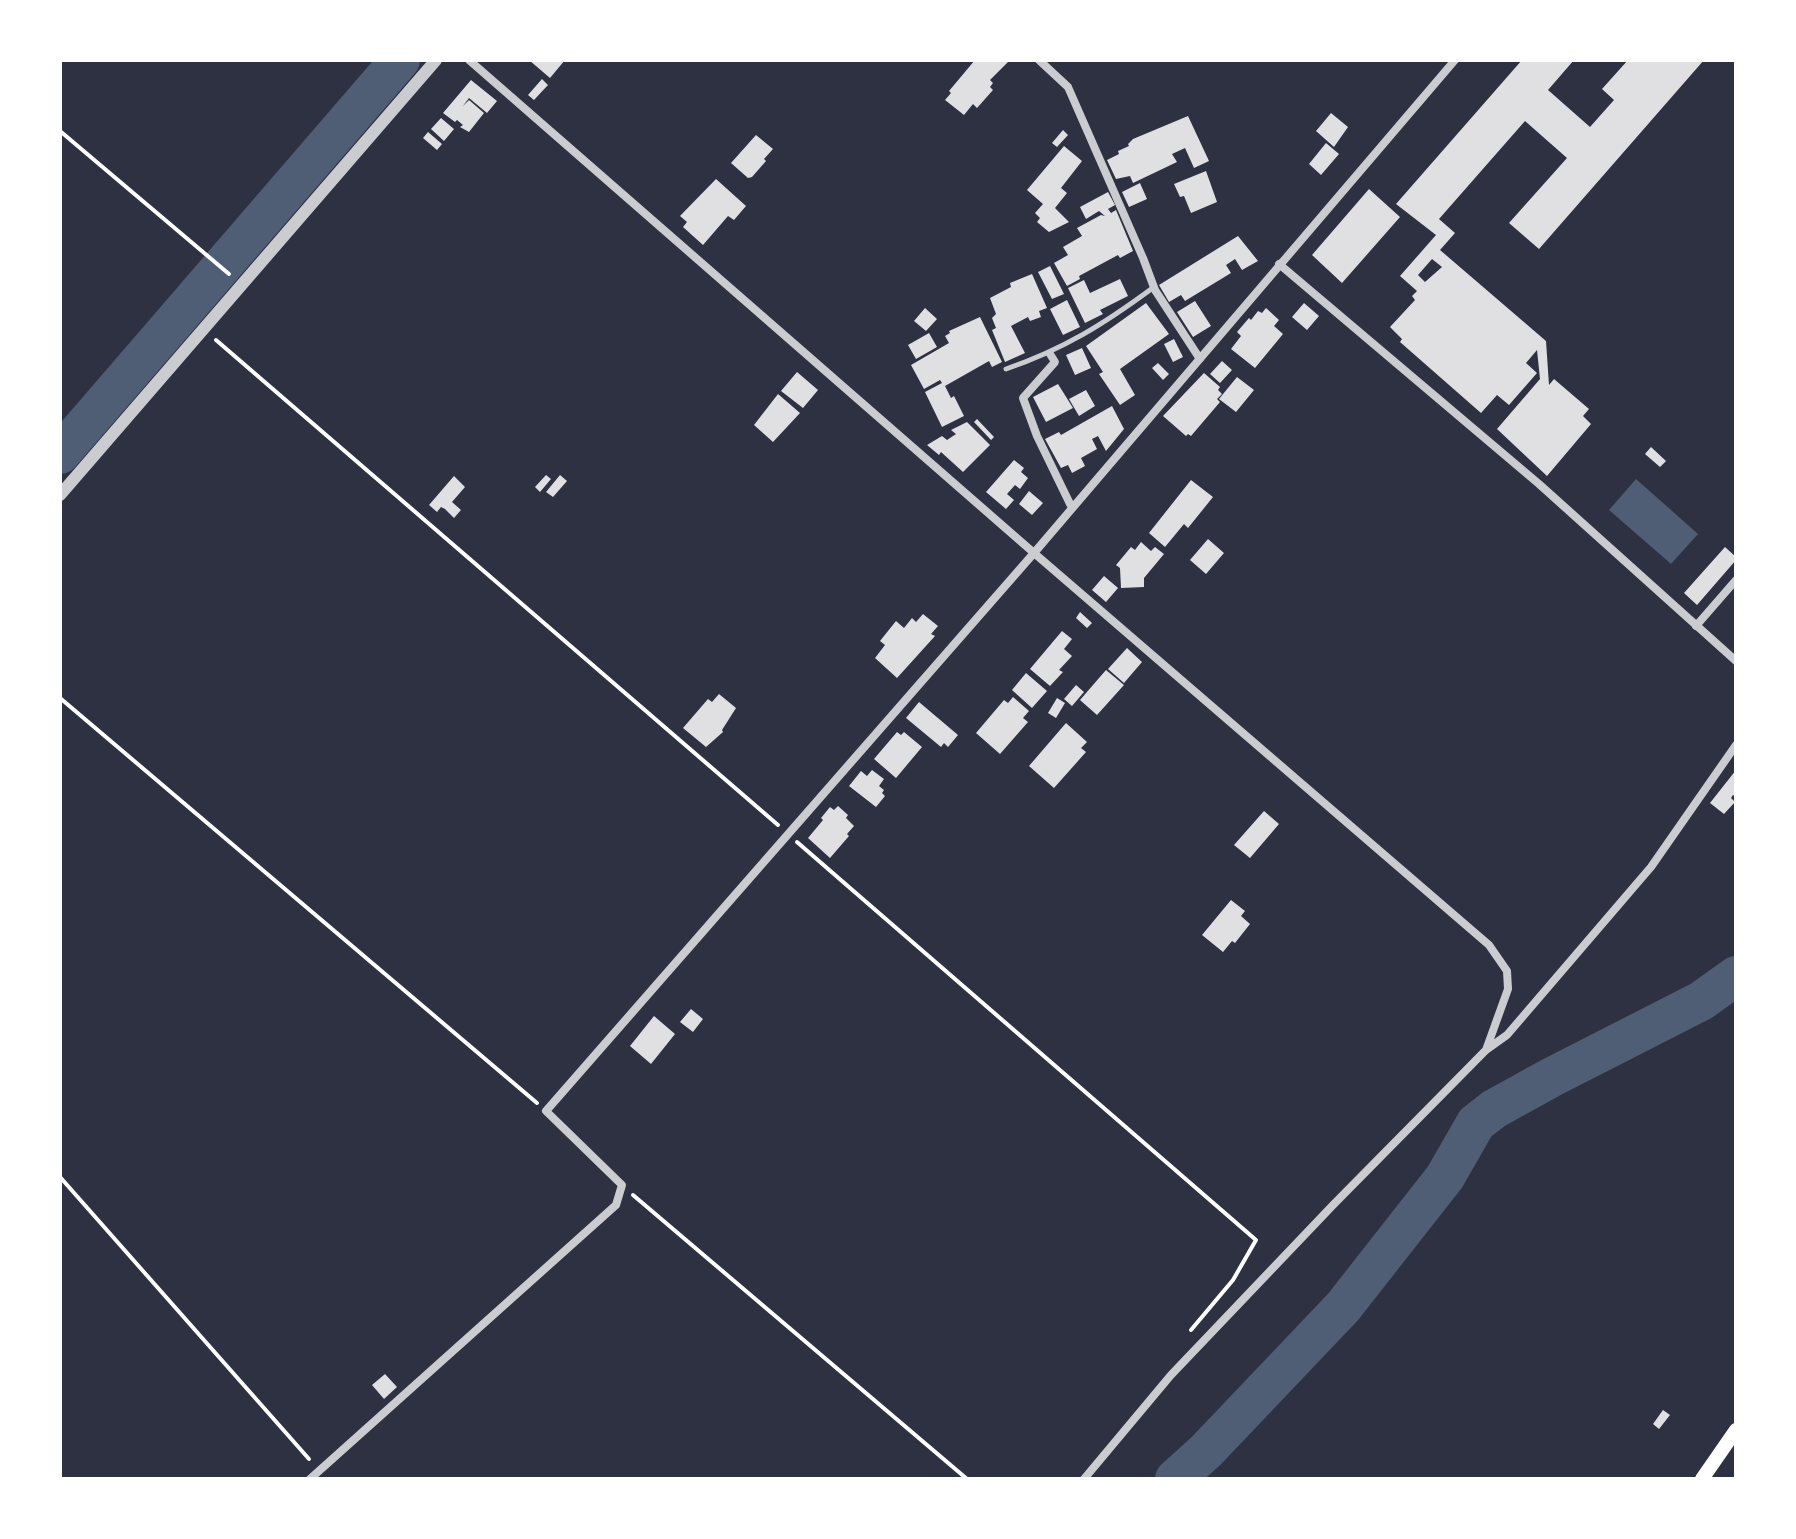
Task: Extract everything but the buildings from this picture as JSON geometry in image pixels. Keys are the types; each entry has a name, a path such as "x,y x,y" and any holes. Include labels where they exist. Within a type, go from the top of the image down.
{"main road":[{"path":"1702,1479 1736,1430"}],"street":[{"path":"60,495 436,60"},
{"path":"469,60 1489,945 1507,971 1508,989 1486,1050"},
{"path":"1039,60 1068,87 1154,287 1200,359"},
{"path":"310,1479 616,1205 622,1185 546,1111 1034,553 1455,60"},
{"path":"1279,264 1539,484 1736,661"},
{"path":"1050,354 1055,362 1023,398 1037,436 1072,508"},
{"path":"1696,626 1736,580"},
{"path":"1084,1479 1171,1375 1486,1050 1507,1035 1651,867 1736,745"}],"lane":[{"path":"1006,369 1050,354 1098,327 1154,287"}],"path":[{"path":"60,131 227,273"},
{"path":"60,698 546,1111"},
{"path":"60,1177 319,1471"},
{"path":"622,1185 967,1479"}],"water":[{"path":"1636,479 1698,534 1671,564 1609,510"}],"waterway":[{"path":"60,454 400,60"},
{"path":"1175,1479 1206,1451 1343,1307 1445,1177 1476,1123 1494,1109 1552,1077 1701,1001 1736,976"}]}
